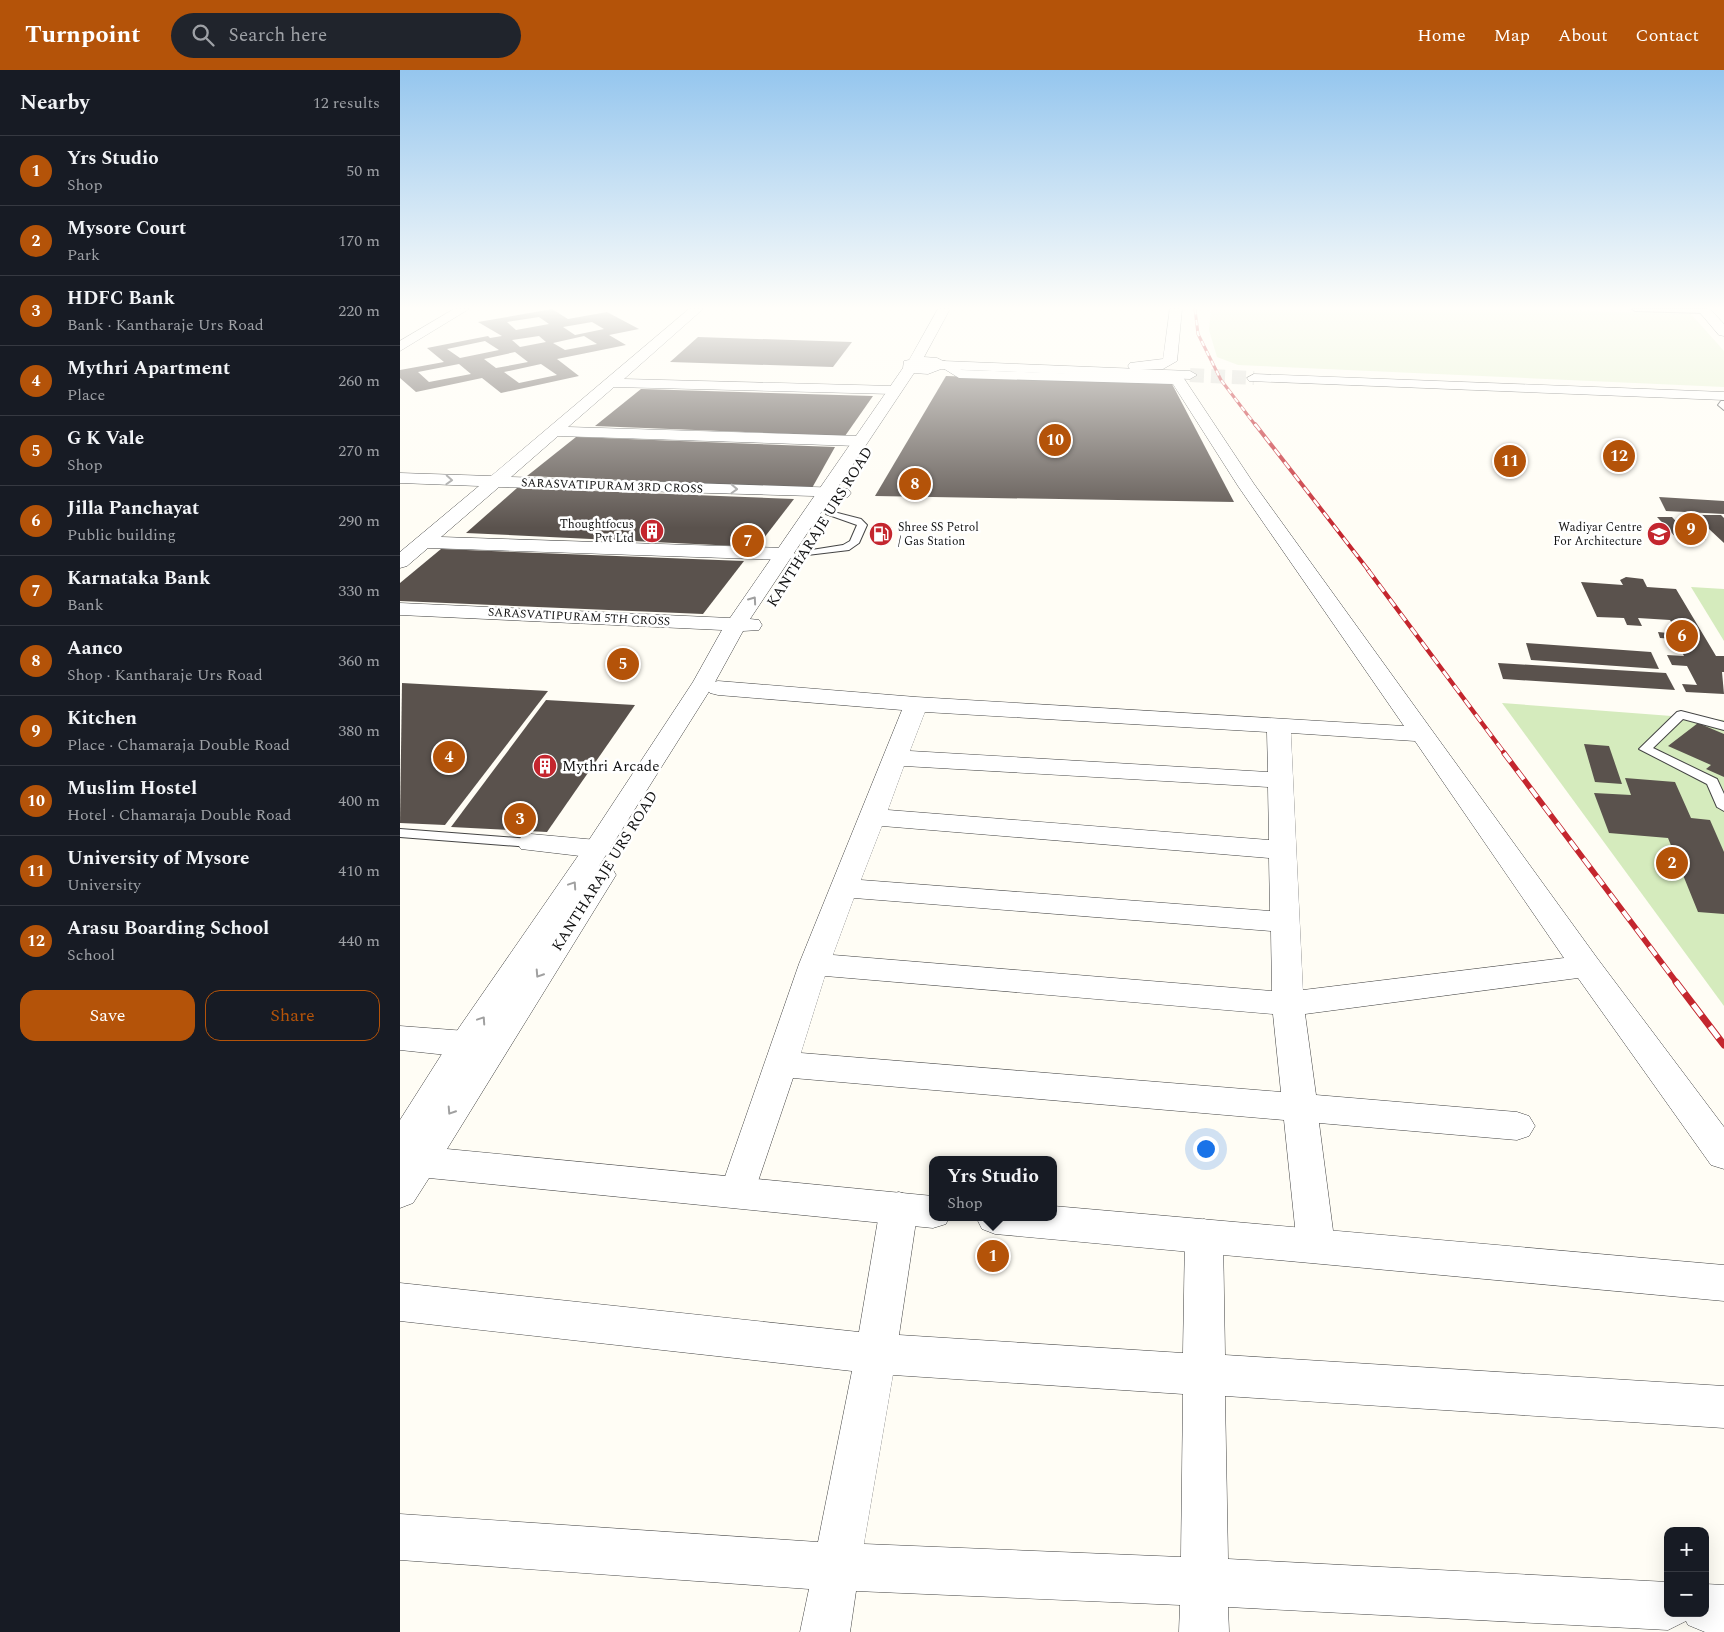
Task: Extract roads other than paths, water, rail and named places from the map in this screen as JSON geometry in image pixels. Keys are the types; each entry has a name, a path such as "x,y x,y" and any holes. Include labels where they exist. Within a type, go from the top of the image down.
{"street":[{"name":"KANTHARAJE URS ROAD","path":"832,499 858,441 893,390 904,382"},
{"name":"KANTHARAJE URS ROAD","path":"400,1192 406,1157 466,1044 598,849 704,682 747,625 793,554 914,382"},
{"path":"1179,382 1247,486 1586,966 1724,1154"},
{"path":"1356,382 1724,396"},
{"path":"400,562 610,383 893,390"},
{"path":"554,431 858,441"},
{"name":"SARASVATIPURAM 3RD CROSS","path":"400,478 832,499"},
{"path":"423,542 793,554"},
{"name":"SARASVATIPURAM 5TH CROSS","path":"400,609 747,625"},
{"name":"KANTHARAJE URS ROAD","path":"406,1157 644,809 718,688 747,625"},
{"path":"718,688 916,704 1422,734"},
{"path":"738,1191 814,964 916,704"},
{"path":"1279,726 1288,1004 1316,1246"},
{"path":"895,758 1281,780"},
{"path":"872,817 1283,850"},
{"path":"530,843 598,849"},
{"path":"844,888 1285,922"},
{"path":"814,964 1288,1004 1586,966"},
{"path":"400,1038 466,1044"},
{"path":"781,1064 1517,1126"},
{"path":"406,1157 916,1210 876,1354 825,1632"},
{"path":"1039,1221 1724,1283"},
{"path":"1204,1236 1204,1632"},
{"path":"400,1302 876,1354 1203,1372 1724,1407"},
{"path":"400,1537 838,1567 1204,1582 1664,1606"},
{"path":"1709,1608 1724,1609"}],"lane":[{"path":"1724,403 1722,405 1724,408"},
{"path":"793,554 846,548 854,543 862,525 832,499"},
{"path":"1724,726 1681,715 1645,749 1712,782 1724,807"},
{"path":"400,833 530,843"}],"railway":[{"path":"1222,382 1256,426"},
{"path":"1255,424 1369,571"},
{"path":"1368,570 1505,754"},
{"path":"1504,753 1677,983"},
{"path":"1676,982 1724,1045"}],"place":[{"name":"Muslim Hostel","path":"1055,440"},
{"name":"Arasu Boarding School","path":"1619,456"},
{"name":"University of Mysore","path":"1510,461"},
{"name":"Aanco","path":"915,484"},
{"name":"Kitchen","path":"1691,529"},
{"name":"Thoughtfocus Pvt Ltd","path":"652,531"},
{"name":"Shree SS Petrol / Gas Station","path":"881,534"},
{"name":"Wadiyar Centre For Architecture","path":"1659,534"},
{"name":"Karnataka Bank","path":"748,541"},
{"name":"Jilla Panchayat","path":"1682,636"},
{"name":"G K Vale","path":"623,664"},
{"name":"Mythri Apartment","path":"449,757"},
{"name":"Mythri Arcade","path":"545,766"},
{"name":"HDFC Bank","path":"520,819"},
{"name":"Mysore Court","path":"1672,863"},
{"name":"Yrs Studio","path":"993,1256"}]}
